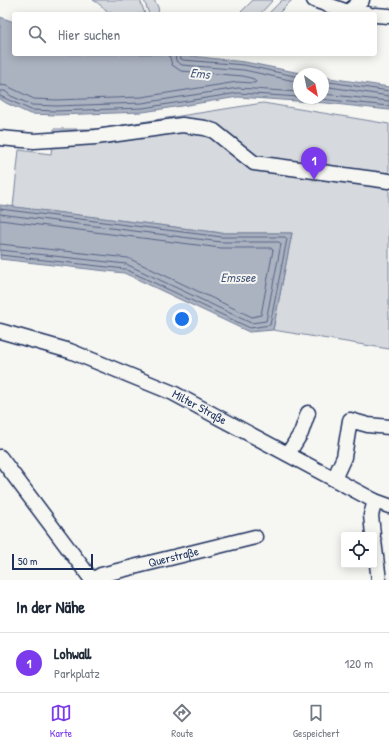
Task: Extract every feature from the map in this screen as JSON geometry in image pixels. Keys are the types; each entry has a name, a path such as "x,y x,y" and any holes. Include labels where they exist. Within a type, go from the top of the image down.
{"street":[{"path":"314,0 348,12 362,0"},
{"path":"377,15 389,16"},
{"path":"0,138 34,141 96,137 182,125 205,128 214,131 254,163 389,181"},
{"name":"Milter Straße","path":"0,331 70,351 173,393 375,501 389,506"},
{"path":"288,454 301,433 308,413"},
{"path":"334,479 344,457 350,420 368,425 389,427"},
{"path":"0,456 92,580"},
{"path":"373,532 371,515 375,501"},
{"name":"Querstraße","path":"92,580 101,575 255,536"},
{"path":"377,564 379,580"}],"shaded area":[{"path":"93,0 140,0 144,12 109,12"},
{"path":"144,0 154,0 159,12 148,12"},
{"path":"253,0 273,0 262,12 241,12"},
{"path":"282,0 292,0 280,12 270,12"},
{"path":"263,103 389,124 389,349 273,330 292,233 222,233 13,207 19,150 51,154 54,129 97,129"}],"water":[{"name":"Ems","path":"0,17 12,21 12,56 192,56 245,62 293,72 293,101 238,97 143,112 56,115 30,114 0,99"},
{"path":"329,78 389,87 389,110 329,103"},
{"name":"Emssee","path":"0,205 222,233 292,233 273,330 249,332 124,273 0,259"}],"place":[{"name":"Lohwall","path":"314,180"}]}
